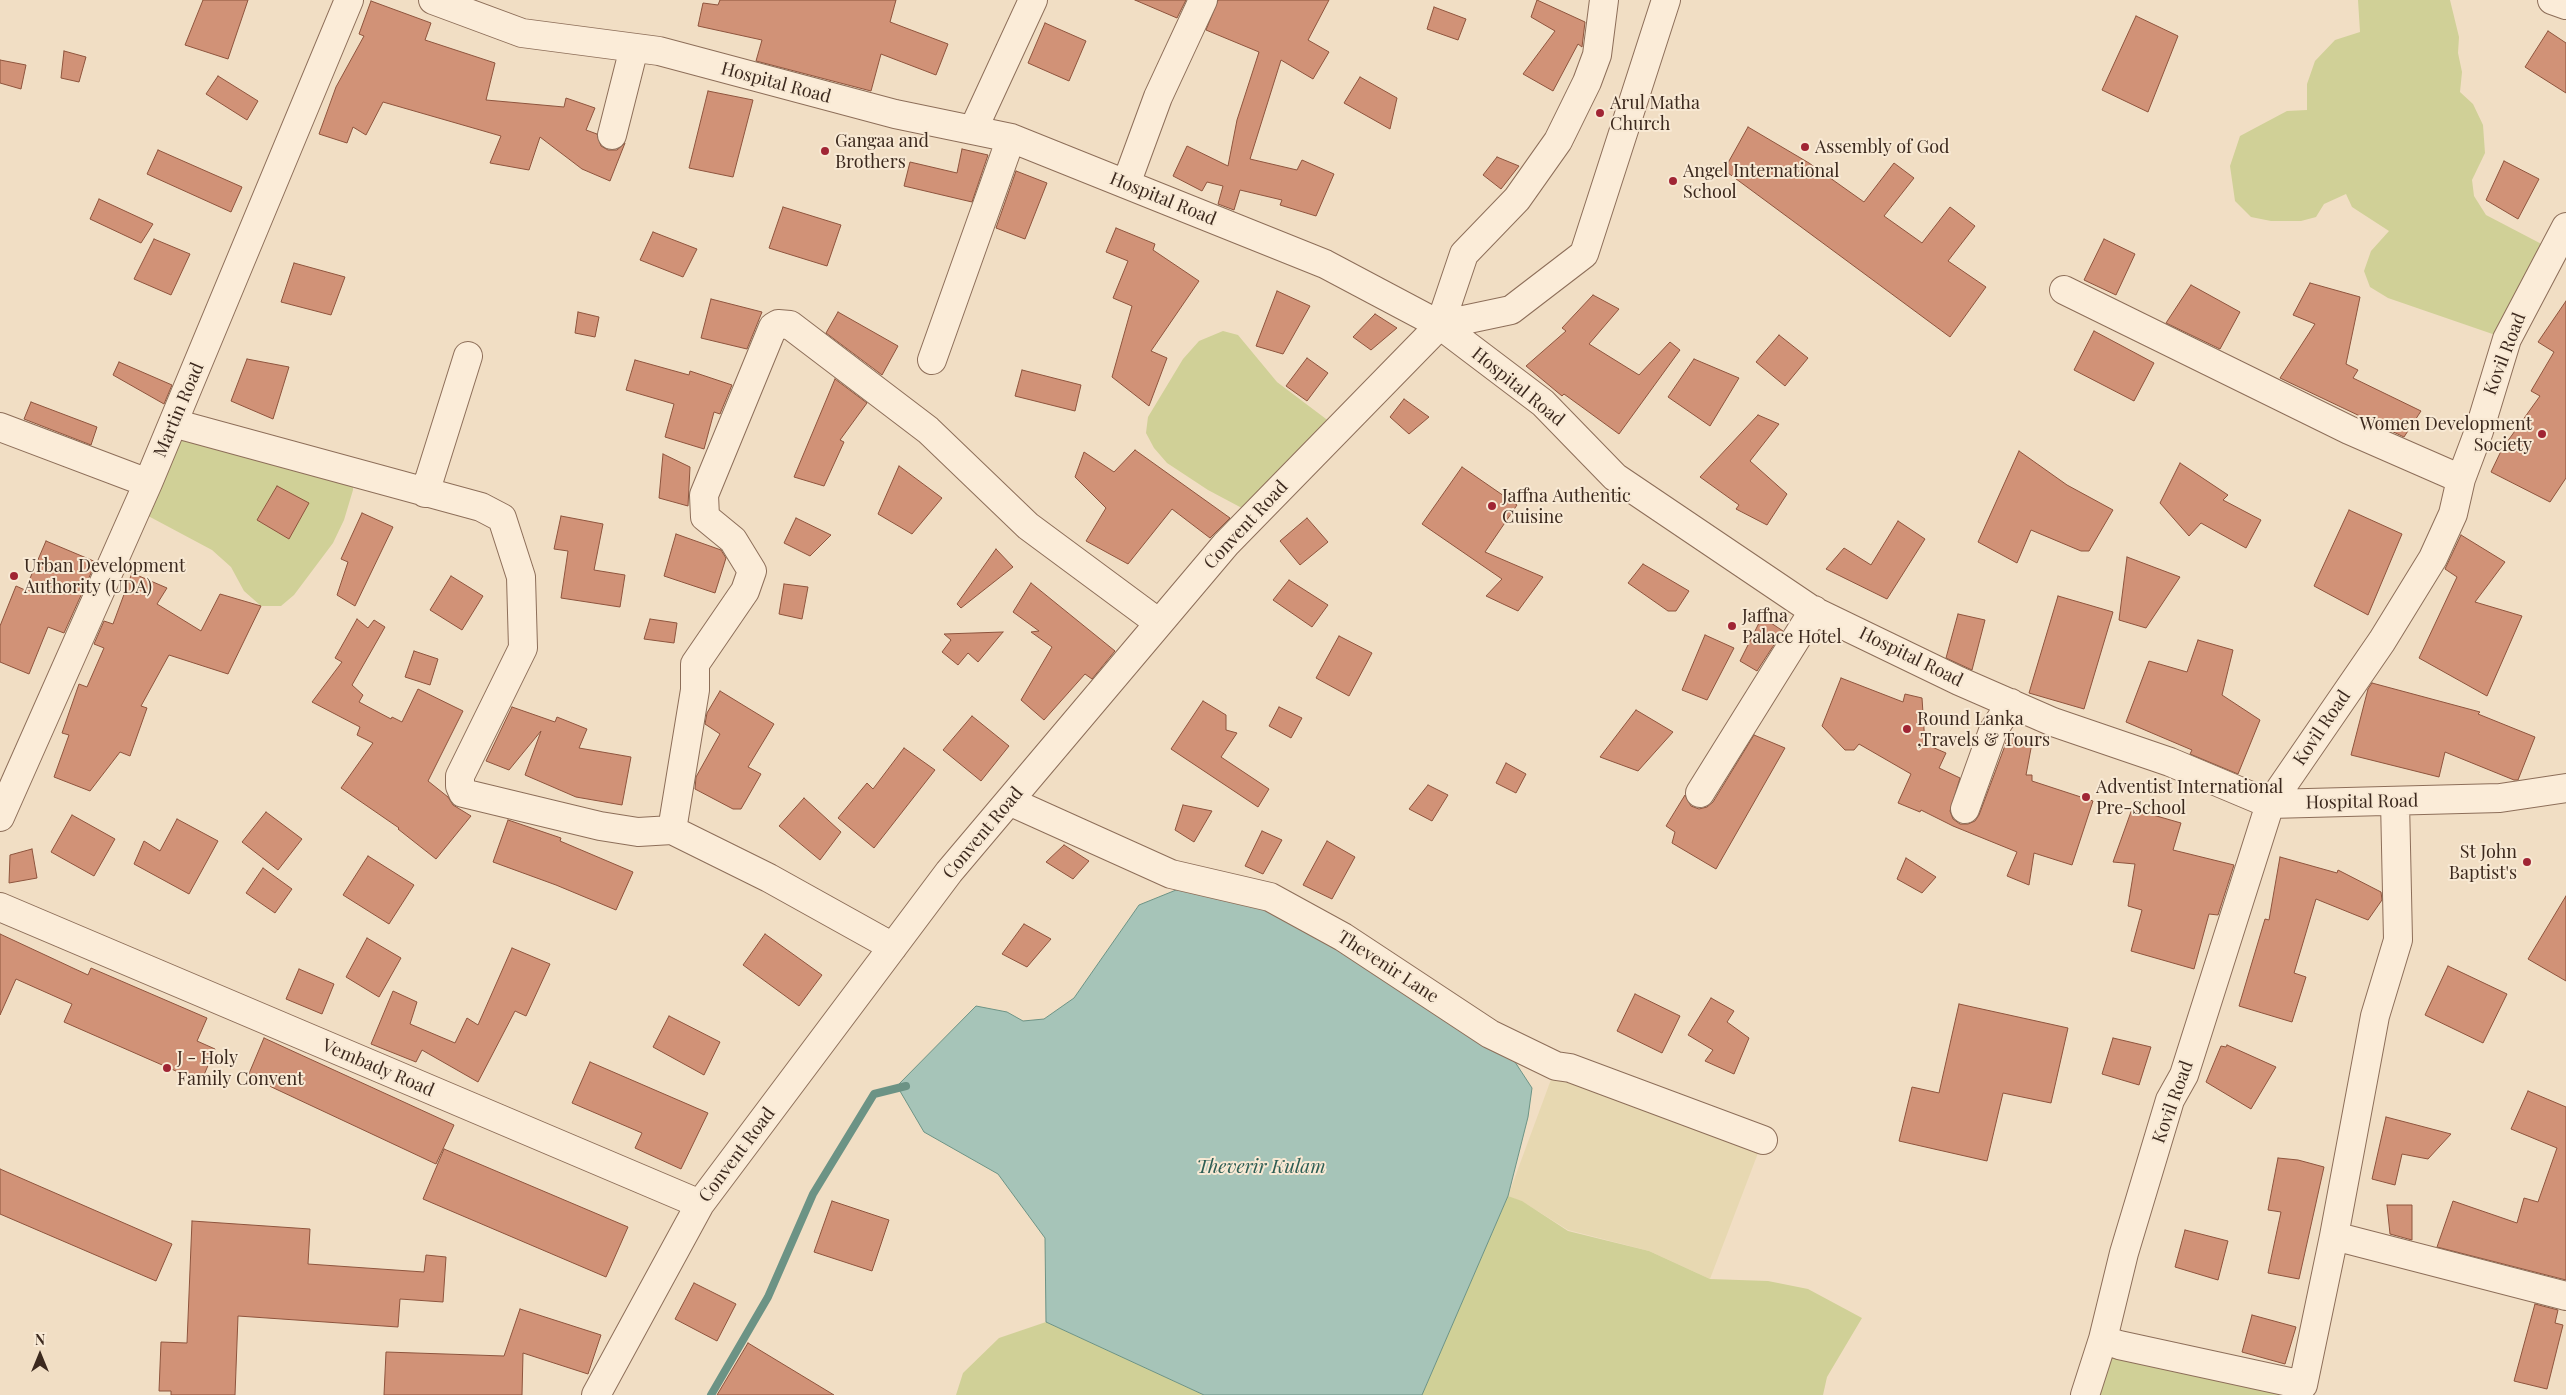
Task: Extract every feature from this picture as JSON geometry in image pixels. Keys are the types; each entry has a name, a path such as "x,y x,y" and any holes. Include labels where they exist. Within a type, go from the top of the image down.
{"street":[{"name":"Martin Road","path":"0,817 148,483 349,0"},
{"name":"Hospital Road","path":"433,0 522,33 658,51 895,114 1011,138 1325,264 1440,325 1543,403 1615,477 1814,610 1959,681 2053,722 2170,762 2270,804 2500,798 2566,788"},
{"path":"973,130 1033,0"},
{"path":"1126,184 1158,97 1203,0"},
{"path":"1440,325 1464,254 1516,199 1558,141 1587,82 1597,55 1604,0"},
{"path":"1440,325 1512,310 1584,254 1666,0"},
{"path":"2552,0 2566,5"},
{"path":"612,134 634,48"},
{"path":"932,360 1011,138"},
{"name":"Kovil Road","path":"2085,1395 2103,1339 2124,1253 2170,1100 2184,1075 2270,804 2382,640 2433,558 2452,514 2461,479 2479,431 2507,339 2566,227"},
{"path":"2064,290 2349,430 2461,479"},
{"path":"672,830 695,690 695,664 745,591 752,570 733,540 705,517 704,496 773,327 778,324 790,325 928,430 1028,526 1159,623"},
{"name":"Convent Road","path":"596,1395 700,1204 949,872 1226,544 1440,325"},
{"path":"425,493 468,356"},
{"path":"173,423 481,507 502,518 521,577 524,648 460,776 460,786 463,793 600,826 638,832 672,830 769,878 894,947"},
{"path":"0,427 148,483"},
{"path":"1700,793 1814,610"},
{"path":"1965,809 1993,731 2011,703"},
{"name":"Thevenir Lane","path":"1009,801 1171,874 1270,897 1343,937 1490,1034 1556,1066 1570,1068 1763,1140"},
{"path":"2103,1339 2118,1345 2303,1385 2334,1236 2375,1016 2398,940 2395,801"},
{"name":"Vembady Road","path":"0,908 700,1204"},
{"path":"2334,1236 2566,1296"}],"shaded area":[{"path":"1556,1066 1763,1140 1710,1279 1649,1251 1568,1230 1523,1202 1508,1196"}],"green space":[{"path":"2358,0 2450,0 2459,37 2458,53 2462,72 2460,92 2473,104 2483,125 2485,153 2472,180 2474,196 2486,215 2553,250 2507,339 2388,298 2370,287 2364,271 2371,251 2389,231 2352,207 2346,194 2324,204 2316,217 2301,221 2271,221 2251,217 2235,201 2230,166 2240,136 2287,111 2307,110 2307,84 2315,61 2335,40 2360,32"},
{"path":"1223,331 1238,335 1277,382 1338,428 1255,515 1208,490 1167,463 1154,448 1146,433 1148,417 1183,359 1199,341"},
{"path":"173,423 353,474 353,490 344,520 333,543 294,595 281,606 261,606 244,591 231,567 212,550 137,510"},
{"path":"1508,1196 1522,1201 1568,1231 1649,1251 1710,1279 1768,1281 1808,1289 1862,1318 1827,1377 1823,1395 1422,1395"},
{"path":"1046,1322 1204,1395 956,1395 963,1373 999,1338"},
{"path":"2103,1339 2302,1395 2085,1395"}],"water":[{"name":"Theverir Kulam","path":"1186,886 1296,918 1515,1062 1532,1088 1528,1117 1508,1196 1422,1395 1204,1395 1046,1322 1045,1238 998,1174 924,1132 897,1086 976,1006 1007,1012 1023,1021 1044,1019 1074,998 1139,905"}],"building":[{"path":"203,0 248,0 228,59 185,45"},
{"path":"720,0 896,0 890,22 948,44 936,75 881,54 871,91 756,61 762,40 698,26 703,3 718,5"},
{"path":"1135,0 1186,0 1177,18"},
{"path":"1218,0 1329,0 1308,40 1329,52 1313,79 1281,60 1250,159 1297,170 1302,160 1334,174 1316,216 1280,205 1282,200 1240,190 1234,210 1218,204 1223,186 1207,182 1202,191 1173,176 1187,146 1228,166 1237,120 1259,52 1206,30"},
{"path":"1537,0 1585,22 1582,47 1578,44 1553,91 1523,74 1555,31 1531,17"},
{"path":"371,1 431,23 425,40 495,63 486,100 564,107 566,98 595,108 586,130 597,134 601,146 608,150 617,150 625,143 610,181 582,169 540,137 529,170 490,163 501,136 383,102 366,135 353,127 347,143 319,134 336,87 364,36 359,34"},
{"path":"1434,7 1466,19 1458,40 1427,29"},
{"path":"2136,16 2178,36 2148,112 2102,90"},
{"path":"1045,23 1086,41 1069,81 1028,63"},
{"path":"2548,31 2566,43 2566,93 2525,67"},
{"path":"64,51 86,57 79,82 61,78"},
{"path":"0,60 26,65 21,89 0,83"},
{"path":"218,76 258,101 247,120 206,94"},
{"path":"1360,77 1397,98 1390,129 1344,103"},
{"path":"708,91 753,100 733,177 689,168"},
{"name":"Angel International School","path":"1748,127 1809,163 1864,202 1894,163 1914,178 1884,216 1922,243 1950,207 1975,226 1948,261 1986,287 1950,337 1724,170"},
{"path":"962,149 988,155 972,202 904,186 910,162 957,173"},
{"path":"158,150 242,187 231,212 147,174"},
{"path":"1497,157 1519,166 1501,189 1483,175"},
{"path":"2504,161 2539,179 2518,219 2486,200"},
{"path":"1016,171 1047,183 1025,239 996,228"},
{"path":"99,199 153,224 141,243 90,219"},
{"path":"783,207 841,225 827,266 769,248"},
{"path":"1116,228 1155,244 1153,250 1199,281 1151,351 1167,358 1149,406 1112,377 1132,306 1113,298 1128,261 1106,252"},
{"path":"653,232 697,249 683,277 640,260"},
{"path":"154,239 190,254 171,295 134,279"},
{"path":"2104,239 2135,254 2116,295 2084,280"},
{"path":"294,263 345,277 331,315 281,302"},
{"path":"2310,283 2360,297 2346,364 2358,370 2353,378 2421,411 2404,437 2280,378 2315,324 2293,315"},
{"path":"2191,285 2240,312 2220,349 2166,323"},
{"path":"1277,291 1310,306 1283,354 1256,346"},
{"path":"1593,295 1619,309 1589,344 1639,375 1670,342 1680,350 1619,434 1564,394 1562,396 1526,366 1566,331 1562,328"},
{"path":"711,299 762,312 747,349 701,338"},
{"path":"2566,301 2566,478 2550,502 2491,472 2502,449 2540,396 2531,391 2554,352 2538,342"},
{"path":"578,312 599,317 595,337 575,333"},
{"path":"838,312 898,346 882,375 826,333"},
{"path":"1375,314 1397,328 1371,350 1353,337"},
{"path":"2094,331 2154,363 2134,401 2074,370"},
{"path":"1779,335 1808,358 1785,386 1756,362"},
{"path":"1307,358 1328,373 1307,401 1286,386"},
{"path":"247,359 289,367 273,419 231,401"},
{"path":"1694,359 1739,378 1710,426 1668,397"},
{"path":"635,360 689,375 690,371 732,385 720,414 714,412 704,449 665,437 674,404 626,390"},
{"path":"119,362 172,385 164,404 113,375"},
{"path":"1022,370 1081,385 1075,411 1015,396"},
{"path":"835,379 867,403 840,440 844,442 824,486 794,477"},
{"path":"1404,399 1429,417 1409,434 1390,417"},
{"path":"31,402 97,427 91,445 24,419"},
{"path":"1758,415 1779,424 1750,461 1787,494 1767,525 1736,509 1739,505 1700,477"},
{"path":"1135,450 1230,518 1210,538 1172,509 1128,564 1086,541 1106,508 1075,477 1084,452 1114,472"},
{"path":"2019,451 2067,485 2113,510 2089,551 2081,551 2031,530 2017,563 1978,542"},
{"path":"663,454 690,467 688,506 659,498"},
{"path":"2180,463 2228,495 2223,500 2261,520 2246,548 2201,523 2189,536 2160,503"},
{"path":"899,466 942,498 912,534 878,514"},
{"path":"1462,467 1517,505 1485,552 1543,577 1518,611 1486,596 1502,579 1422,524"},
{"path":"277,486 309,503 289,539 257,520"},
{"path":"2349,510 2402,534 2368,615 2314,586"},
{"path":"362,513 393,527 355,606 337,595 348,562 341,559"},
{"path":"561,516 603,524 594,570 625,575 620,607 561,598 568,551 554,549"},
{"path":"796,518 831,535 810,556 784,543"},
{"path":"1307,518 1328,542 1300,565 1280,541"},
{"path":"1898,521 1925,539 1887,599 1826,569 1844,548 1871,565"},
{"path":"676,534 721,550 726,558 715,593 664,576"},
{"path":"2461,535 2505,562 2475,602 2522,616 2487,696 2419,658 2457,577 2445,569"},
{"path":"46,541 96,562 64,633 48,627 29,674 0,662 0,626 16,586 25,590"},
{"path":"996,549 1013,567 961,608 957,604"},
{"path":"2127,557 2180,577 2146,628 2119,620"},
{"path":"1643,564 1689,591 1676,611 1668,611 1628,583"},
{"path":"132,573 167,588 157,604 201,631 220,594 261,606 228,674 169,655 141,706 147,708 130,756 120,752 90,791 54,777 69,735 62,733 79,684 87,687 104,648 94,644 104,621 113,624"},
{"path":"451,576 483,596 462,630 430,610"},
{"path":"1289,580 1328,605 1312,627 1273,600"},
{"path":"1031,583 1115,651 1092,679 1085,674 1044,720 1021,700 1052,647 1031,632 1039,631 1013,612"},
{"path":"784,584 808,587 802,619 779,614"},
{"path":"2058,596 2113,612 2084,709 2029,693"},
{"path":"1958,614 1985,620 1972,670 1946,658"},
{"path":"1762,617 1783,631 1757,671 1740,661"},
{"path":"357,619 368,628 374,620 385,627 352,685 363,695 359,702 391,719 392,717 402,722 418,689 463,711 428,781 448,797 453,805 471,816 436,859 399,828 341,788 373,743 357,735 360,727 312,702 342,662 335,658"},
{"path":"650,619 677,623 674,643 644,639"},
{"path":"1003,632 978,662 968,653 958,665 942,652 951,640 944,634"},
{"path":"1705,635 1734,648 1707,700 1682,690"},
{"path":"1339,636 1372,653 1349,696 1316,678"},
{"path":"2198,640 2233,650 2222,695 2260,720 2238,774 2190,754 2192,750 2126,722 2149,661 2187,672"},
{"path":"414,651 438,659 430,685 405,677"},
{"path":"1841,678 1903,702 1905,694 1922,698 1925,744 1946,753 1939,768 1960,778 1950,811 1953,819 1960,824 1968,824 1975,821 1979,815 2009,735 2032,743 2026,775 2032,775 2032,781 2093,801 2072,865 2034,853 2029,885 2007,876 2017,852 1953,826 1921,810 1920,812 1898,803 1911,774 1859,744 1854,750 1845,750 1822,726"},
{"path":"2372,683 2480,712 2478,714 2535,737 2518,780 2445,752 2439,777 2351,755 2368,689"},
{"path":"720,691 774,724 748,767 761,774 741,809 733,809 695,789 696,777 720,734 705,724 707,713"},
{"path":"1203,701 1226,715 1226,730 1237,733 1221,757 1269,789 1258,807 1171,749"},
{"path":"512,707 555,722 557,717 587,729 579,748 631,757 622,805 576,797 525,775 541,731 509,770 486,761"},
{"path":"1279,707 1302,718 1291,738 1269,726"},
{"path":"1636,710 1673,732 1638,771 1600,757"},
{"path":"972,716 1009,746 981,781 943,750"},
{"path":"1754,735 1785,748 1716,869 1672,843 1675,832 1666,826 1685,795 1691,806 1699,809 1707,807 1713,802"},
{"path":"904,748 935,770 874,848 838,818 867,783 873,789"},
{"path":"1506,763 1526,774 1516,793 1496,783"},
{"path":"1428,785 1448,795 1432,821 1409,809"},
{"path":"804,798 841,832 820,860 779,826"},
{"path":"1183,805 1212,811 1194,842 1175,830"},
{"path":"2132,809 2181,823 2173,850 2234,865 2218,915 2209,914 2194,969 2131,951 2142,910 2128,906 2135,864 2113,862"},
{"path":"266,812 302,839 278,870 242,842"},
{"path":"72,815 115,839 94,876 51,852"},
{"path":"177,819 218,841 189,894 134,864 144,841 160,851"},
{"path":"508,820 561,838 560,841 633,872 616,910 493,862"},
{"path":"1262,831 1282,840 1263,874 1245,866"},
{"path":"1327,841 1355,857 1332,899 1303,885"},
{"path":"1064,845 1089,861 1073,879 1046,862"},
{"path":"32,849 37,878 9,883 10,855"},
{"path":"368,856 414,885 389,924 343,895"},
{"path":"2280,857 2337,873 2338,870 2381,892 2382,900 2368,920 2316,899 2294,973 2306,977 2292,1022 2239,1006 2265,919 2269,920"},
{"path":"1906,858 1936,877 1922,893 1897,879"},
{"path":"263,868 292,889 275,913 246,893"},
{"path":"2566,896 2566,981 2528,959"},
{"path":"1024,924 1051,939 1027,967 1002,954"},
{"path":"0,934 88,975 91,968 207,1018 197,1041 215,1049 201,1082 64,1022 72,1004 16,979 0,1015"},
{"path":"765,934 822,975 799,1006 743,965"},
{"path":"367,938 401,958 379,997 346,977"},
{"path":"512,948 550,964 526,1016 515,1011 478,1082 422,1050 416,1062 371,1044 393,991 417,1002 410,1024 455,1043 467,1018 478,1025"},
{"path":"2448,966 2507,994 2483,1043 2425,1015"},
{"path":"299,969 334,984 322,1014 286,999"},
{"path":"1635,994 1680,1016 1662,1053 1617,1031"},
{"path":"1711,998 1734,1011 1727,1022 1749,1038 1734,1074 1705,1061 1713,1050 1688,1035"},
{"path":"1959,1004 2068,1028 2051,1103 2003,1093 1987,1161 1899,1141 1912,1087 1939,1093"},
{"path":"669,1016 720,1042 704,1075 653,1047"},
{"path":"264,1038 454,1125 436,1164 248,1076"},
{"path":"2113,1038 2151,1047 2139,1085 2102,1074"},
{"path":"2227,1045 2276,1067 2251,1109 2206,1082 2221,1046 2226,1047"},
{"path":"590,1062 708,1113 681,1169 635,1148 642,1133 572,1103"},
{"path":"2528,1091 2566,1107 2566,1280 2437,1247 2453,1201 2517,1223 2524,1198 2538,1202 2557,1148 2511,1129"},
{"path":"2386,1117 2451,1134 2428,1159 2402,1154 2395,1185 2372,1179"},
{"path":"444,1149 628,1227 606,1277 423,1199"},
{"path":"2278,1158 2298,1160 2324,1167 2299,1279 2268,1273 2281,1212 2268,1210"},
{"path":"0,1169 172,1244 156,1281 0,1214"},
{"path":"832,1201 889,1220 872,1271 814,1252"},
{"path":"2387,1205 2412,1205 2412,1240 2390,1234"},
{"path":"192,1221 310,1229 308,1264 424,1272 426,1255 446,1257 443,1302 400,1299 398,1327 238,1316 235,1395 171,1395 171,1391 159,1391 161,1342 187,1343"},
{"path":"2185,1230 2228,1241 2218,1280 2175,1267"},
{"path":"694,1283 736,1304 717,1341 675,1319"},
{"path":"2535,1304 2558,1310 2555,1323 2563,1325 2547,1389 2514,1381"},
{"path":"520,1309 601,1335 588,1374 523,1353 522,1395 384,1395 386,1352 504,1356"},
{"path":"2252,1315 2296,1327 2285,1364 2242,1352"},
{"path":"748,1343 834,1395 717,1395"}],"waterway":[{"path":"711,1395 768,1297 813,1194 874,1094 906,1086"}],"place":[{"name":"Arul Matha Church","path":"1600,113"},
{"name":"Assembly of God","path":"1805,147"},
{"name":"Gangaa and Brothers","path":"825,151"},
{"name":"Angel International School","path":"1673,181"},
{"name":"Women Development Society","path":"2542,434"},
{"name":"Jaffna Authentic Cuisine","path":"1492,506"},
{"name":"Urban Development Authority (UDA)","path":"14,576"},
{"name":"Jaffna Palace Hotel","path":"1732,626"},
{"name":"Round Lanka ,Travels & Tours","path":"1907,729"},
{"name":"Adventist International Pre-School","path":"2086,797"},
{"name":"St John Baptist's","path":"2527,862"},
{"name":"J - Holy Family Convent","path":"167,1068"}]}
